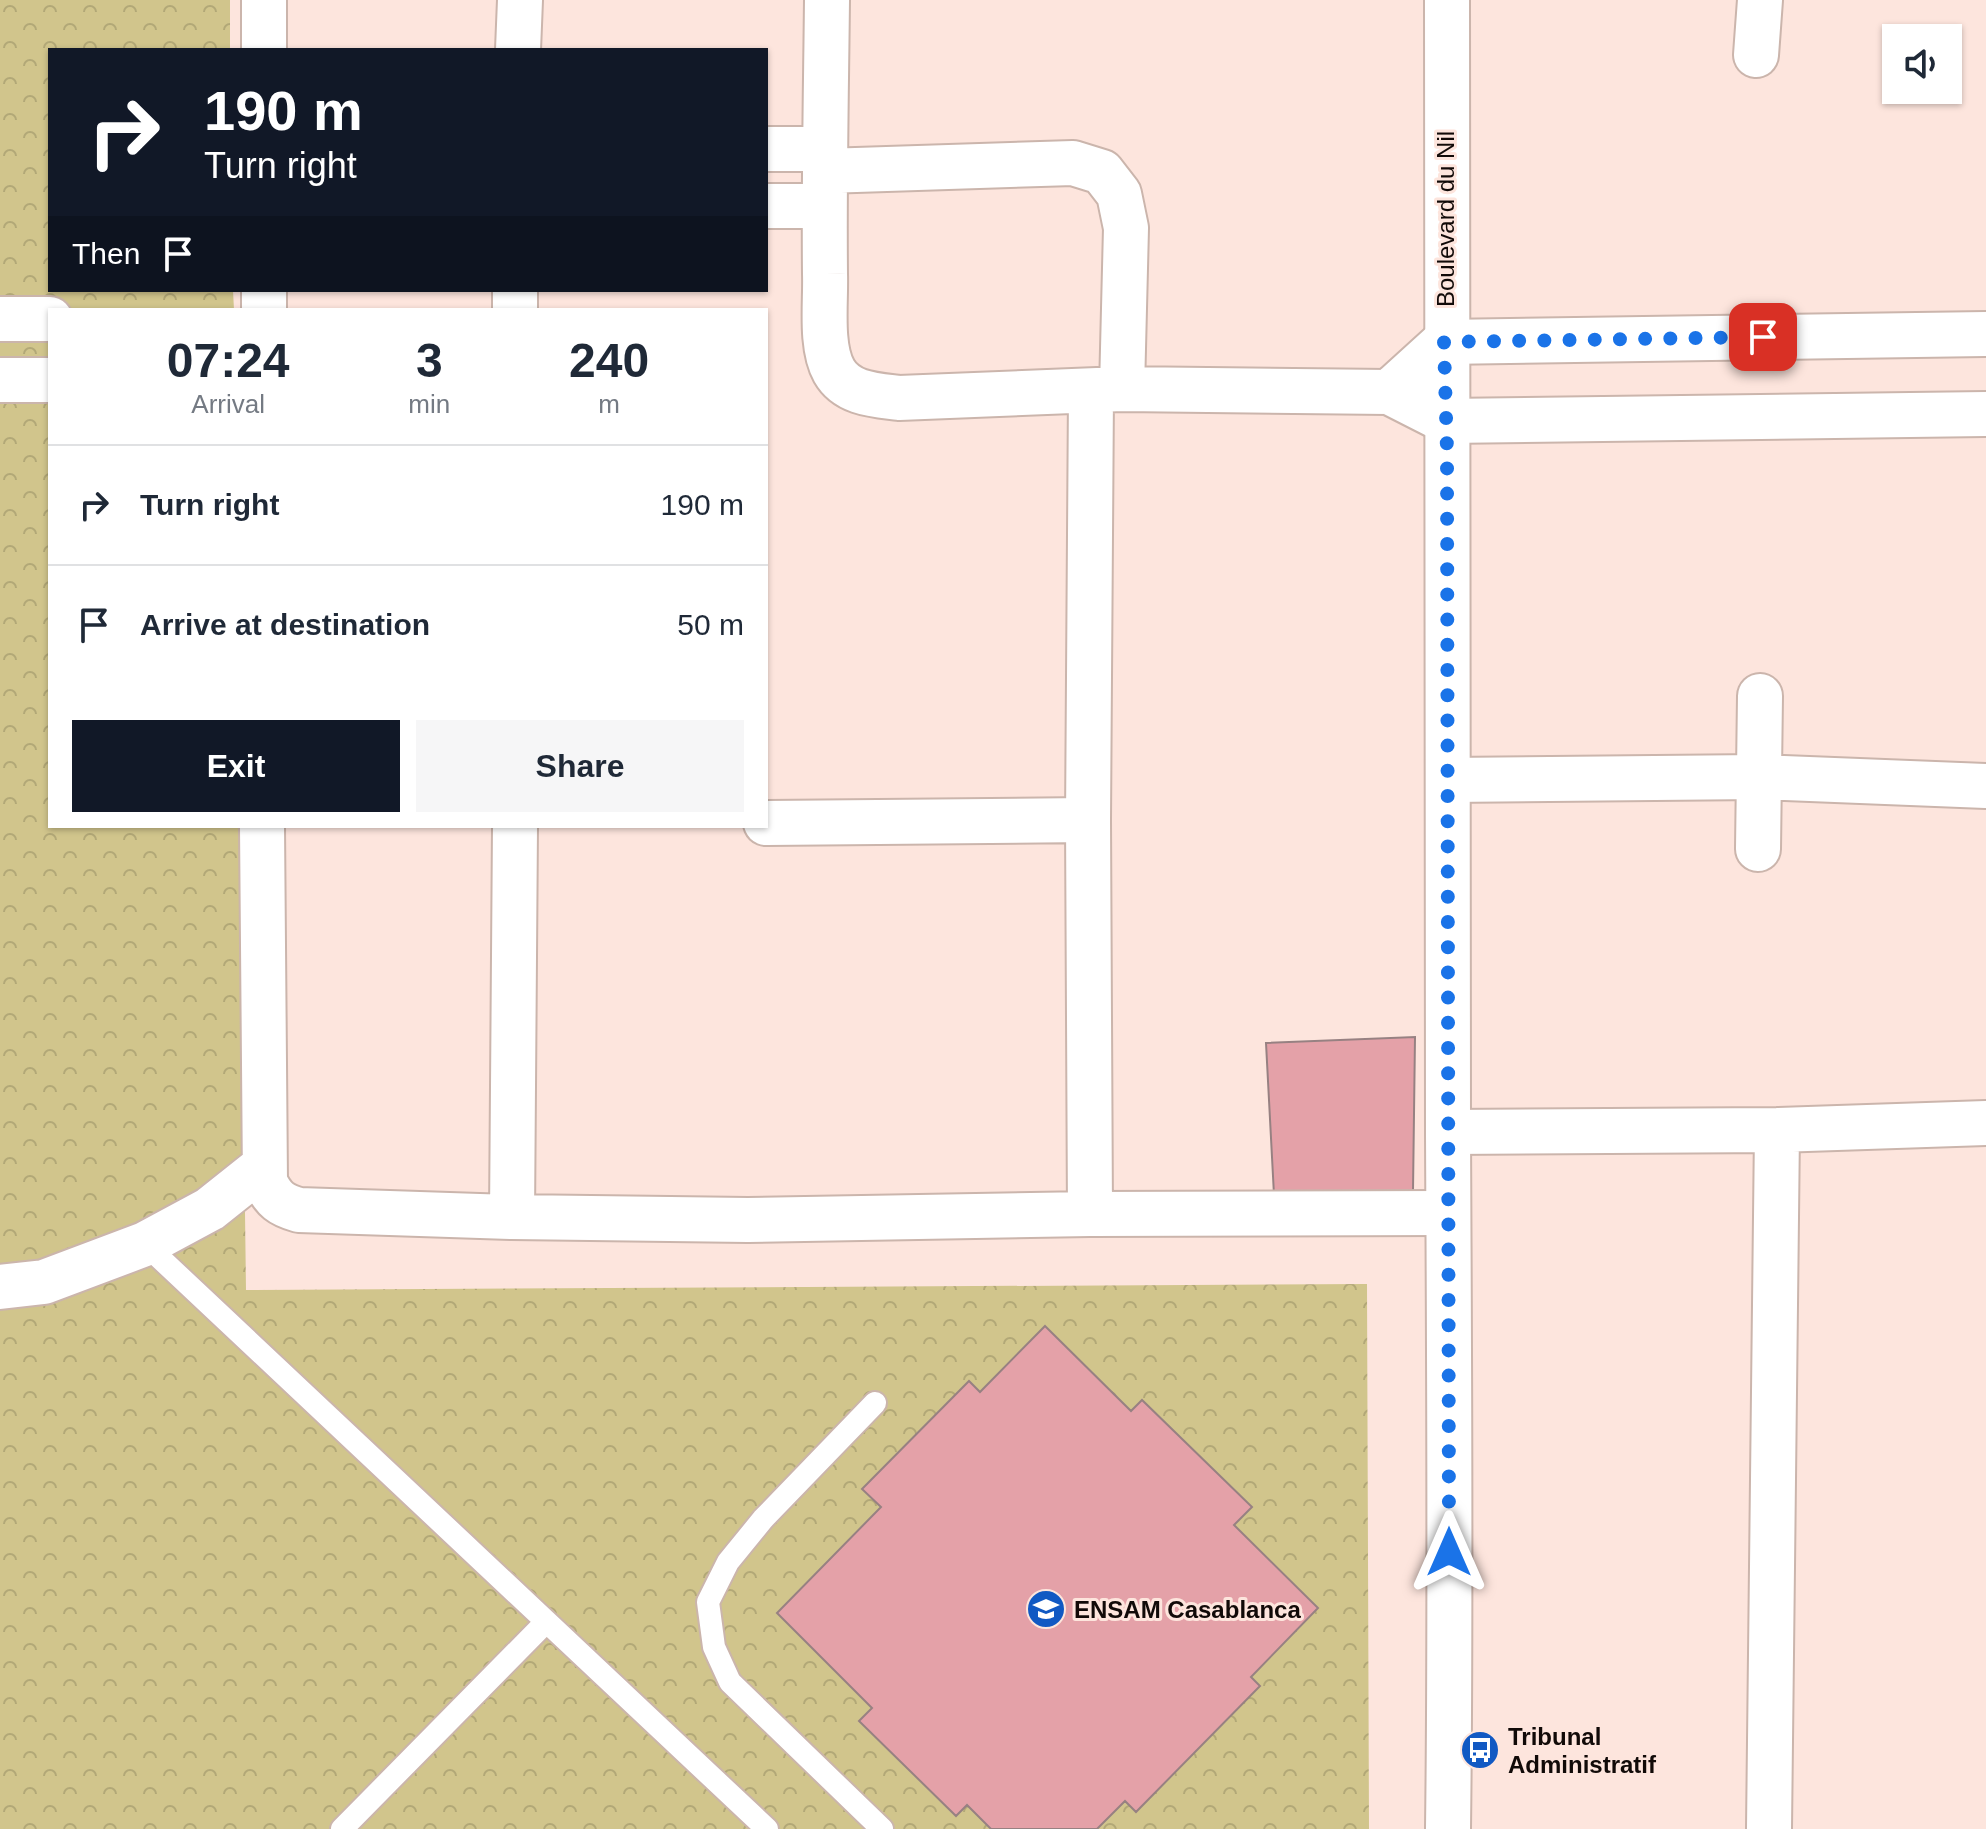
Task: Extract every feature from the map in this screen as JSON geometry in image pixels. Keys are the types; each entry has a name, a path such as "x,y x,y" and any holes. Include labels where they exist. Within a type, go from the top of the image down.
{"street":[{"path":"264,0 264,48"},
{"path":"518,48 520,0"},
{"path":"827,0 826,345 834,371 849,386 866,394 899,398 1106,390 1389,392 1446,421 1986,414"},
{"name":"Boulevard du Nil","path":"1447,0 1444,342 1448,780 1448,1829"},
{"path":"1756,55 1760,0"},
{"path":"768,150 825,175"},
{"path":"768,205 825,175 1073,163 1102,172 1119,194 1126,228 1106,390 1088,820 1090,1214"},
{"path":"0,319 48,319"},
{"path":"1389,392 1444,342 1986,334"},
{"path":"0,380 48,380"},
{"path":"1758,849 1760,696"},
{"path":"1448,780 1759,777 1986,786"},
{"path":"768,823 1088,820"},
{"path":"262,828 264,1166 265,1182 271,1195 284,1206 299,1210 512,1217 748,1220 1090,1214 1448,1213"},
{"path":"512,1217 515,828"},
{"path":"1448,1132 1777,1130 1986,1123"},
{"path":"1769,1829 1777,1130"},
{"path":"0,1287 44,1282 145,1244 210,1209 264,1166"}],"lane":[{"path":"145,1244 767,1829"},
{"path":"875,1403 763,1519 728,1562 708,1602 714,1647 730,1682 882,1829"},
{"path":"342,1829 546,1622"}],"green space":[{"path":"0,0 230,0 230,48 48,48 48,292 233,292 234,308 48,308 48,828 240,828 246,1290 1367,1284 1369,1829 0,1829"}],"building":[{"path":"1415,1037 1413,1191 1274,1195 1266,1043"},
{"path":"1045,1326 1131,1411 1142,1400 1252,1507 1234,1525 1318,1608 1251,1677 1260,1686 1136,1812 1125,1801 1097,1829 991,1829 967,1805 956,1816 859,1721 872,1708 777,1613 881,1507 862,1489 969,1381 980,1392"}],"place":[{"name":"ENSAM Casablanca","path":"1046,1609"},
{"name":"Tribunal Administratif","path":"1480,1750"}],"route":[{"path":"1449,1552 1447,451 1444,342 1763,337"}]}
